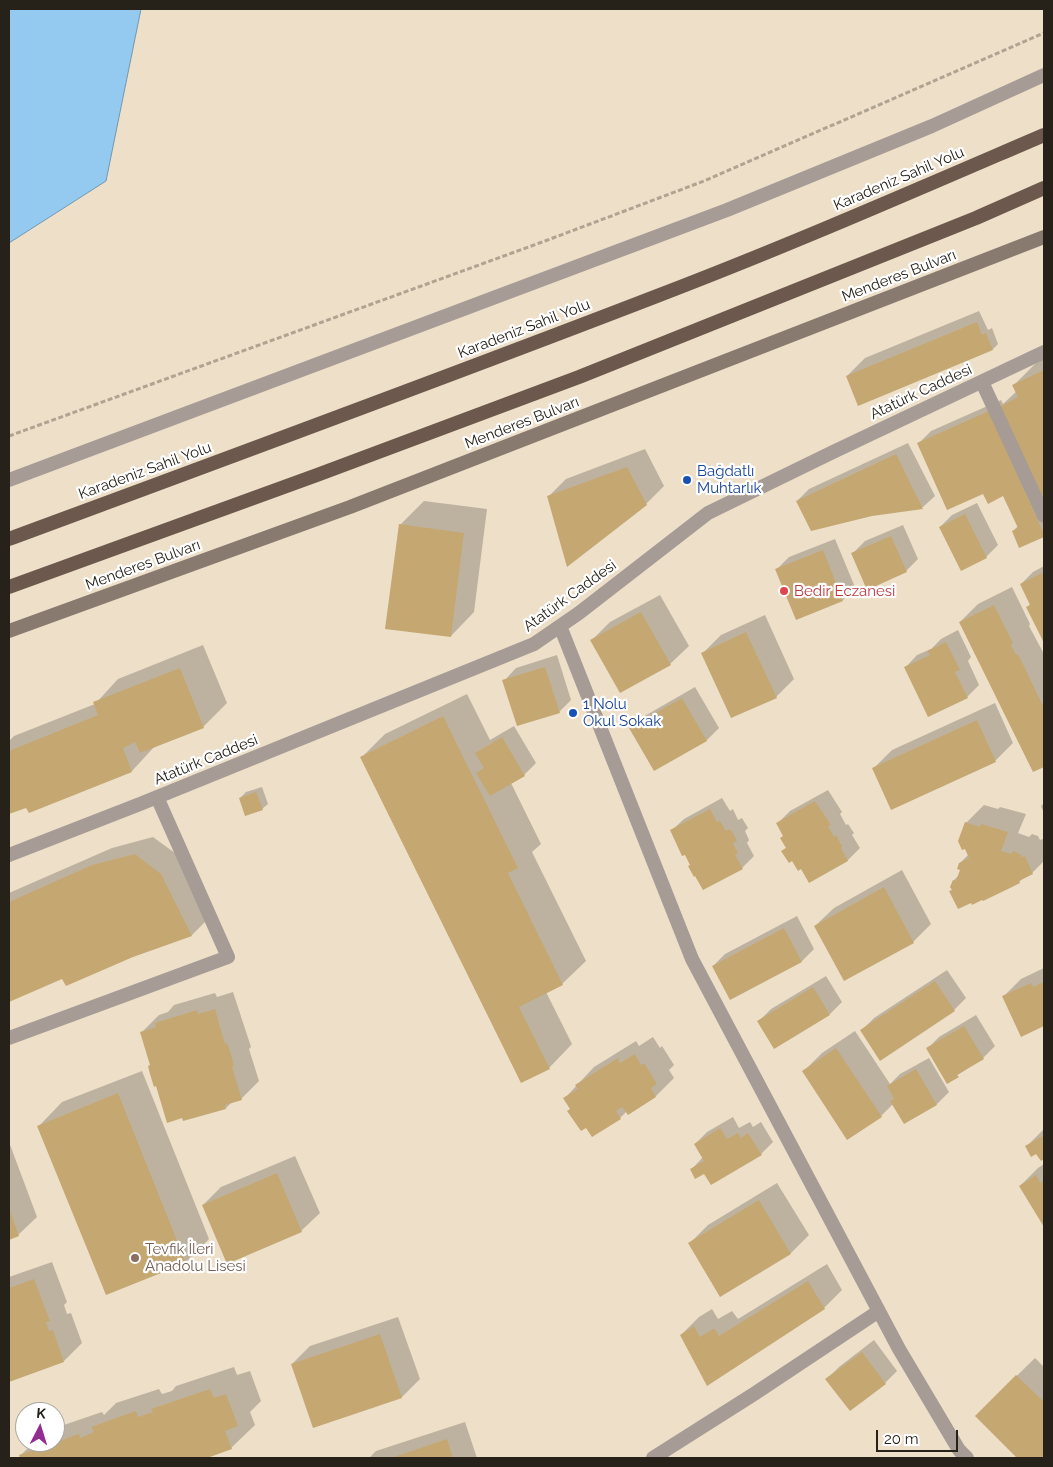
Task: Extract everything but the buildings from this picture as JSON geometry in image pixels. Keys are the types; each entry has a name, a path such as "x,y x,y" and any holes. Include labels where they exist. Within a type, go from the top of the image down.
{"highway":[{"name":"Karadeniz Sahil Yolu","path":"9,539 660,295 1044,135"},
{"path":"9,588 579,377 976,218 1044,188"}],"main road":[{"name":"Menderes Bulvarı","path":"9,631 359,504 1044,237"}],"street":[{"path":"9,480 727,210 932,126 1044,75"},
{"name":"Atatürk Caddesi","path":"9,855 534,644 579,613 708,513 1044,352"},
{"path":"982,382 1044,516"},
{"path":"560,626 692,959 879,1311 959,1450 967,1458"},
{"path":"9,1038 228,957 157,797"},
{"path":"653,1458 879,1311"}],"path":[{"path":"9,436 545,241 704,181 1044,33"}],"water":[{"path":"9,9 141,9 106,181 9,243"}],"place":[{"name":"Bağdatlı Muhtarlık","path":"687,480"},
{"name":"Bedir Eczanesi","path":"784,591"},
{"name":"1 Nolu Okul Sokak","path":"573,713"},
{"name":"Tevfik İleri Anadolu Lisesi","path":"135,1258"}]}
